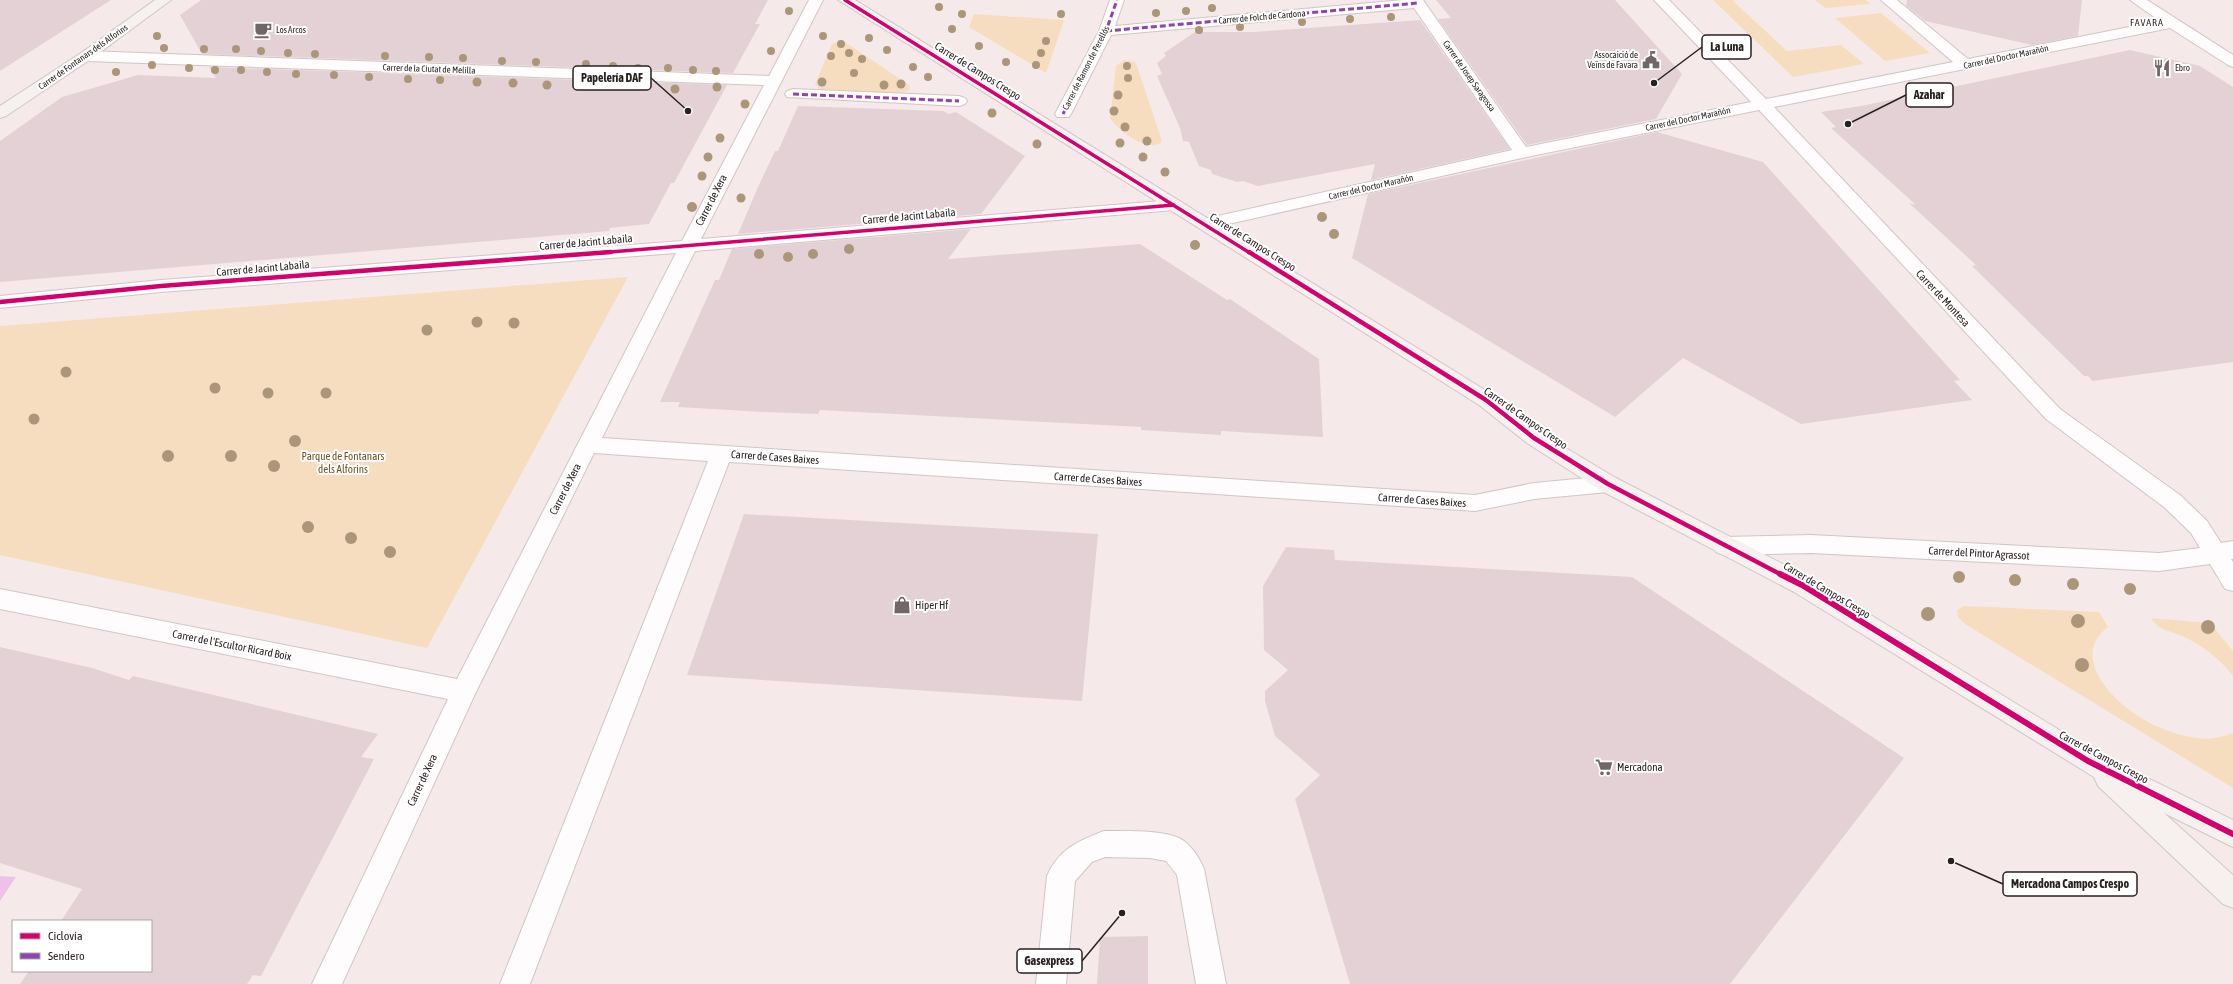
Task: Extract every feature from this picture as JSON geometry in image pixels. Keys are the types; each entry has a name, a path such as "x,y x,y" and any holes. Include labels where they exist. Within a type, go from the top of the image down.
{"street":[{"name":"Carrer de Fontanars dels Alforins","path":"0,113 86,56 164,0"},
{"name":"Carrer de Xera","path":"327,984 464,691 688,246 816,0"},
{"name":"Carrer de Campos Crespo","path":"846,0 1486,400 1534,438 1608,484 1724,546 1802,585 2088,762 2233,834"},
{"name":"Carrer de Ramon de Perellós","path":"1063,114 1106,31 1117,0"},
{"name":"Carrer de Montesa","path":"1661,0 1762,104 2053,414 2172,501 2224,552 2233,582"},
{"path":"1888,0 1966,65"},
{"path":"2137,0 2233,62"},
{"name":"Carrer de Folch de Cardona","path":"1106,31 1417,2"},
{"name":"Carrer de Josep Saragossa","path":"1417,2 1522,153"},
{"name":"Carrer del Doctor Marañón","path":"1206,224 1522,153 1762,104 1966,65 2172,22"},
{"name":"Carrer de la Ciutat de Melilla","path":"86,56 773,81"},
{"path":"793,94 959,101"},
{"name":"Carrer de Jacint Labaila","path":"0,302 169,285 688,246 1174,205"},
{"name":"Carrer de Cases Baixes","path":"588,445 1475,504 1534,492 1608,484"},
{"path":"515,984 721,454"},
{"name":"Carrer del Pintor Agrassot","path":"1724,546 1811,544 2159,562 2224,552"},
{"name":"Carrer de l'Escultor Ricard Boix","path":"0,599 464,691"},
{"name":"Carrer de Campos Crespo","path":"2088,762 2233,894"},
{"path":"1051,984 1062,876 1082,853 1104,844 1150,845 1174,850 1190,869 1211,984"}],"green space":[{"path":"1713,0 1737,0 1733,1 1787,51 1841,45 1864,64 1793,77"},
{"path":"1815,0 1866,0 1870,4 1825,8"},
{"path":"1881,13 1930,53 1885,61 1835,18"},
{"path":"974,14 1064,20 1046,73 969,27"},
{"path":"837,42 845,42 909,85 910,90 900,94 819,89 815,84 832,44"},
{"path":"1124,60 1135,62 1137,66 1162,141 1157,145 1142,143 1134,139 1119,129 1110,118 1116,66"},
{"name":"Parque de Fontanars dels Alforins","path":"628,277 427,648 0,555 0,326"},
{"path":"1964,606 2099,612 2108,627 2097,639 2093,653 2094,666 2101,680 2123,705 2136,715 2166,730 2184,736 2202,739 2216,738 2233,733 2233,788 1965,624 1958,617 1957,610"},
{"path":"2151,618 2210,623 2233,651 2233,676 2216,658 2203,648 2182,636 2161,628"}],"shaded area":[{"path":"0,876 16,877 0,901"}],"building":[{"path":"0,0 111,0 0,71"},
{"path":"201,0 768,0 755,24 760,24 733,73 202,54 180,15"},
{"path":"1436,0 1615,0 1682,74 1656,119 1527,145 1438,19 1451,18"},
{"path":"1907,0 2082,0 2078,36 2032,45 1925,21 1906,6"},
{"path":"1420,20 1510,149 1371,180 1375,164 1258,186 1243,181 1237,182 1212,174 1211,170 1199,166 1189,142 1183,141 1180,128 1157,76 1162,74 1157,63 1166,56 1164,53 1195,32 1254,32"},
{"path":"2130,50 2200,66 2233,87 2233,362 2092,381 2088,376 2084,376 1972,266 1976,265 1909,203 1916,205 1831,128 1836,127 1821,112 1861,106"},
{"path":"209,67 727,85 674,183 671,183 649,224 610,228 609,231 0,282 0,141 62,97 138,75 216,78"},
{"path":"798,106 943,111 949,114 956,112 1025,156 981,214 738,234 758,187 775,151 778,151"},
{"path":"1657,132 1763,162 1960,380 1954,381 1972,400 1801,424 1683,358 1615,417 1352,258 1368,194"},
{"path":"971,229 948,259 1140,244 1227,300 1230,299 1319,359 1323,437 1221,431 1221,435 1141,430 1141,427 820,410 818,414 765,412 678,407 680,402 660,402 715,280 719,280 732,249"},
{"name":"Hiper Hf","path":"744,514 1098,534 1082,701 687,675"},
{"name":"Mercadona","path":"1286,547 1334,550 1335,560 1632,577 1904,758 1730,984 1350,984 1295,799 1320,775 1275,736 1265,701 1265,691 1288,670 1264,650 1263,586"},
{"path":"0,647 92,668 129,680 133,676 378,734 361,757 374,759 261,976 253,975 247,984 20,984 28,972 152,972 152,920 62,920 82,889 0,863"},
{"path":"1148,936 1148,984 1097,984 1100,937"}],"marked path":[{"path":"1063,114 1106,31 1117,0"},
{"path":"1106,31 1418,3"},
{"path":"793,94 959,101"}],"cycle path":[{"path":"845,0 1486,400 1534,438 1608,484 1802,585 2088,761 2233,834"},
{"path":"0,302 161,286 688,246 1174,205"}],"place":[{"name":"Los Arcos","path":"263,30"},
{"name":"Assocaició de Veïns de Favara","path":"1651,60"},
{"name":"Ebro","path":"2162,68"},
{"name":"La Luna","path":"1654,83"},
{"name":"Papelería DAF","path":"688,111"},
{"name":"Azahar","path":"1848,124"},
{"name":"Hiper Hf","path":"902,605"},
{"name":"Mercadona","path":"1604,767"},
{"name":"Mercadona Campos Crespo","path":"1951,861"},
{"name":"Gasexpress","path":"1122,913"}],"district":[{"name":"FAVARA","path":"2147,22"}]}
